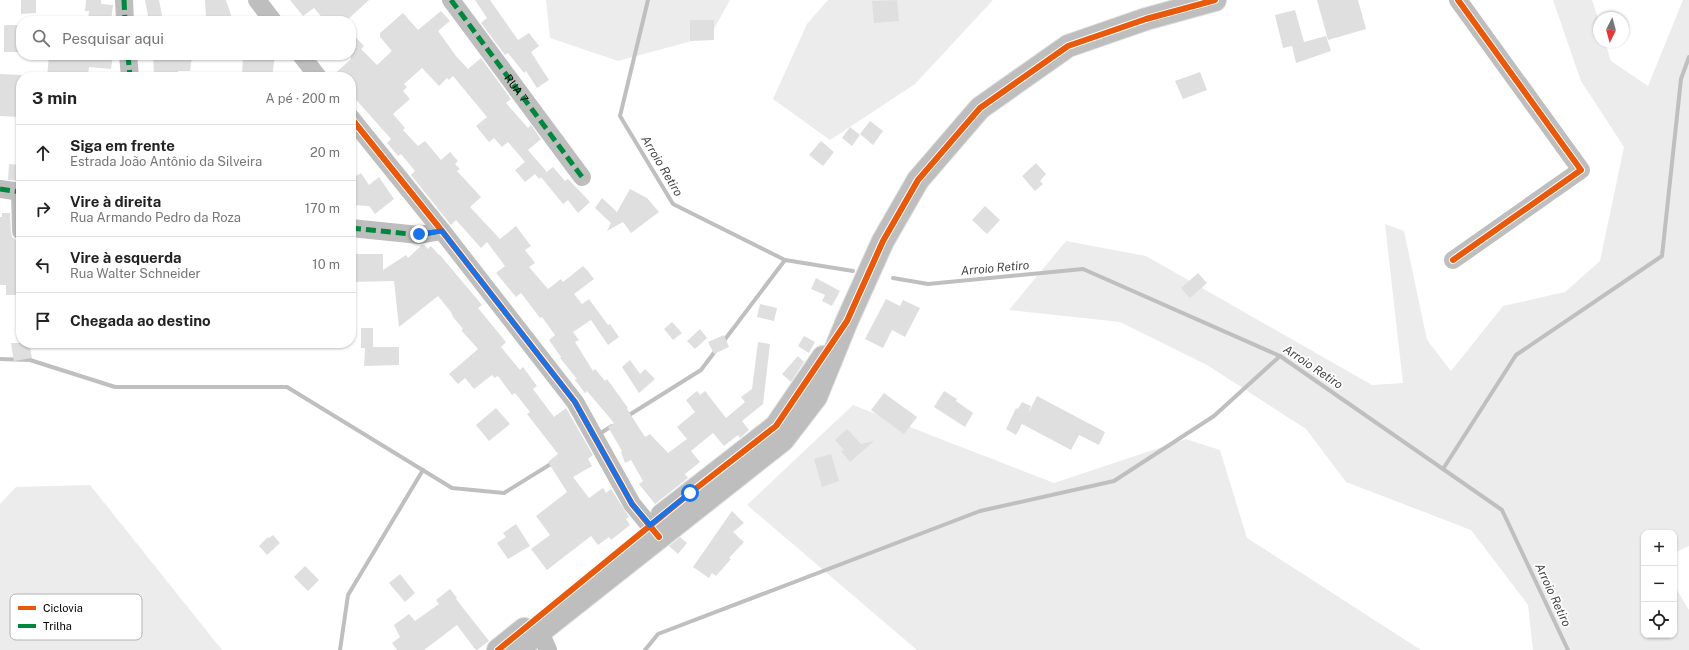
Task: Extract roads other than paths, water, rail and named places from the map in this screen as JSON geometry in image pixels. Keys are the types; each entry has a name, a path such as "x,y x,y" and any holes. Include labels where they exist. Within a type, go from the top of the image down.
{"main road":[{"path":"498,650 654,531 776,426 847,321 883,241 918,180 980,108 1068,46 1146,19 1215,0"},
{"path":"517,650 544,641 654,531"}],"street":[{"path":"124,0 125,16"},
{"path":"256,0 269,16"},
{"name":"RUA 7","path":"451,0 582,177"},
{"path":"1452,260 1581,170 1458,0"},
{"path":"128,60 130,72"},
{"path":"305,60 314,72"},
{"path":"356,124 442,231 575,402 632,504 654,531"},
{"path":"0,189 16,191"},
{"path":"356,228 419,234 442,231"}],"waterway":[{"name":"Arroio Retiro","path":"648,0 620,116 673,204 785,260 853,271"},
{"path":"1443,469 1516,355 1662,256 1681,79 1689,57"},
{"path":"723,342 785,260"},
{"name":"Arroio Retiro","path":"893,278 928,284 1083,269 1280,356 1502,510 1568,650"},
{"path":"626,417 701,370 716,350"},
{"path":"645,650 658,634 980,511 1114,481 1214,416 1280,356"},
{"path":"0,359 30,360 115,387 287,387 452,488 504,493 554,462"},
{"path":"599,434 612,426"},
{"path":"340,650 348,595 423,470"}]}
